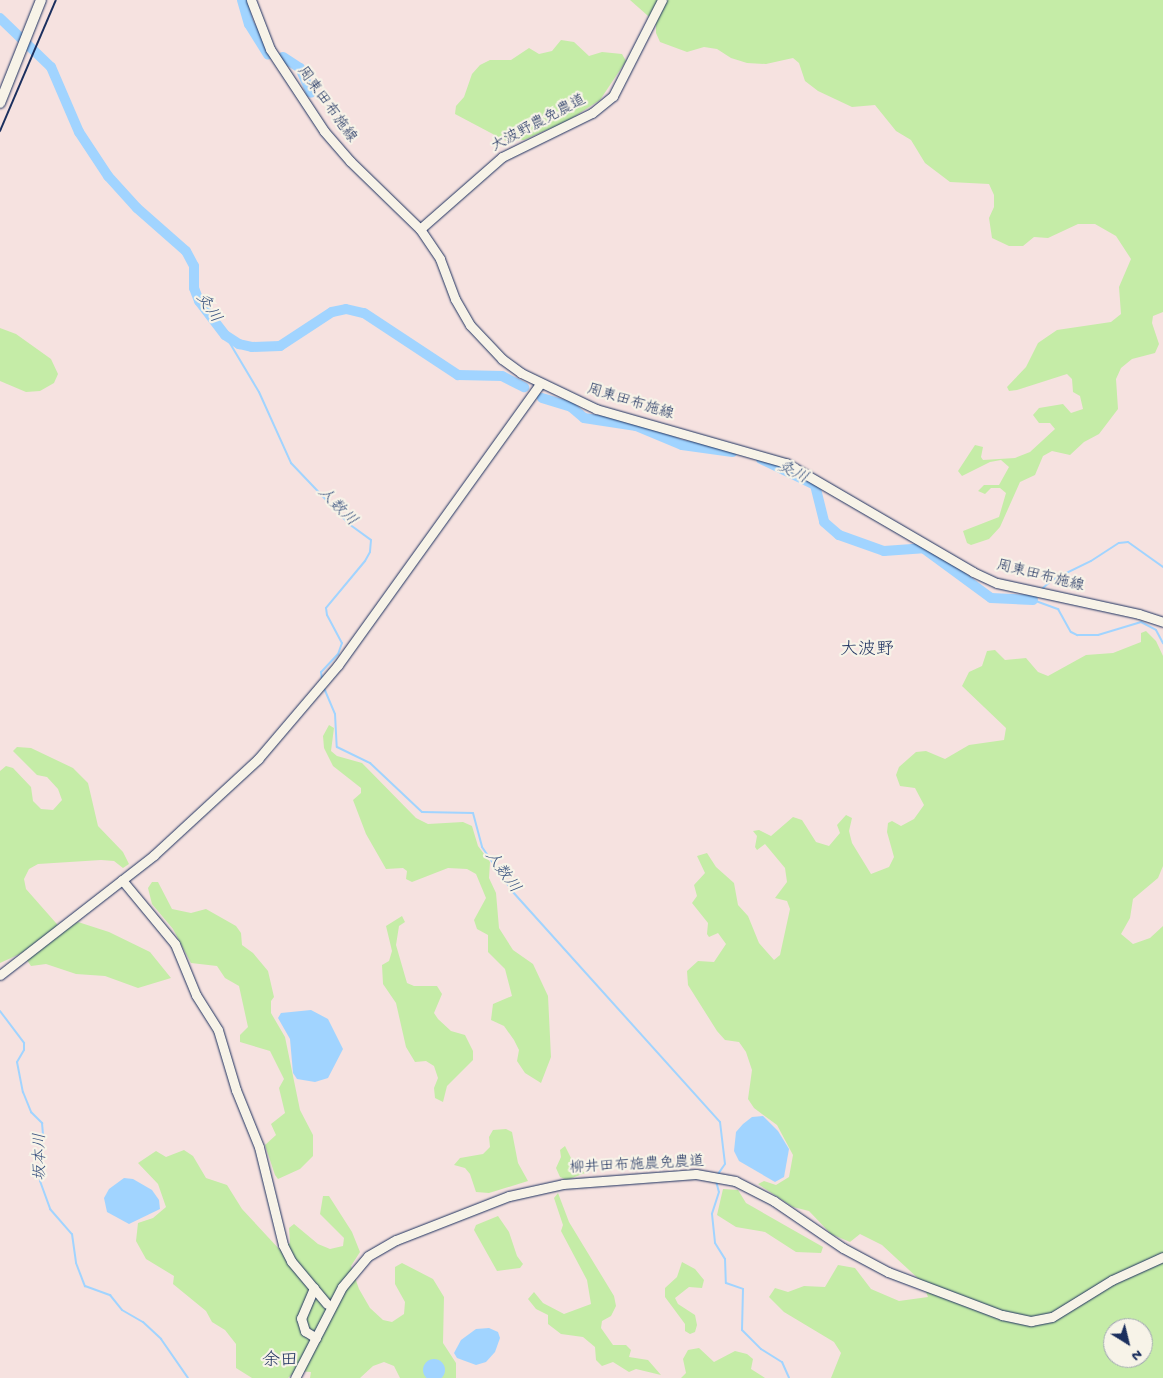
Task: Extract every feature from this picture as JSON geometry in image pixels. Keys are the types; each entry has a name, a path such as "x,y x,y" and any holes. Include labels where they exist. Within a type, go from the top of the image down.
{"main road":[{"path":"0,103 26,45 41,0"}],"street":[{"name":"周東田布施線","path":"251,0 270,49 324,131 350,161 420,229 438,254 455,299 470,325 502,359 540,384 596,409 781,460 973,572 997,583 1139,614 1163,622"},
{"name":"大波野農免農道","path":"420,229 502,157 592,113 613,96 662,0"},
{"path":"0,975 122,880 211,806 306,705 540,384"},
{"path":"122,880 175,944 196,995 218,1030 236,1090 260,1147 283,1245 291,1261 327,1304"},
{"name":"柳井田布施農免農道","path":"295,1378 342,1287 357,1266 376,1250 396,1240 531,1190 583,1182 714,1176 753,1188 843,1248 888,1272 1016,1319 1031,1321 1052,1317 1112,1280 1163,1257"},
{"path":"314,1288 301,1318 305,1331 316,1338"}],"green space":[{"path":"630,0 1163,0 1163,312 1153,316 1152,323 1159,344 1155,353 1132,359 1121,368 1116,379 1118,409 1099,434 1084,442 1070,455 1052,451 1043,456 1035,475 1020,482 1000,527 989,539 971,545 967,543 963,531 999,517 1006,493 1000,488 991,488 985,494 978,491 984,485 999,485 1009,467 1001,460 990,462 962,476 958,471 975,445 983,447 981,457 983,460 1015,458 1030,452 1055,429 1050,423 1039,423 1033,415 1039,408 1063,404 1071,413 1083,409 1080,396 1073,392 1072,379 1067,374 1017,390 1009,391 1007,387 1026,367 1038,343 1057,330 1111,322 1121,314 1119,287 1131,259 1116,236 1095,224 1078,224 1048,238 1034,237 1023,246 1009,246 992,238 989,218 994,207 994,195 989,184 950,182 925,163 911,140 896,131 875,105 852,107 818,91 805,81 799,63 793,58 766,64 747,63 731,58 717,49 704,47 687,52 660,42 656,33 656,23"},
{"path":"561,40 574,42 589,56 602,52 622,54 626,61 600,100 569,120 524,140 506,141 455,114 456,106 464,97 472,74 480,65 490,60 511,60 529,48 539,54 552,51"},
{"path":"0,328 16,334 51,359 58,374 54,383 40,391 26,392 0,381"},
{"path":"1146,631 1156,641 1163,656 1163,866 1158,878 1133,899 1130,918 1121,934 1133,944 1150,938 1163,926 1163,1378 831,1378 841,1353 834,1342 784,1312 769,1297 775,1288 788,1292 804,1286 825,1287 838,1265 855,1268 871,1289 899,1301 928,1297 922,1282 882,1245 860,1234 850,1242 831,1234 809,1211 793,1207 758,1184 764,1181 776,1185 789,1177 793,1155 777,1125 754,1108 748,1099 752,1070 746,1052 739,1042 725,1040 717,1031 688,985 687,971 698,961 714,962 726,944 718,933 709,937 707,934 708,923 692,903 697,896 694,885 705,873 697,856 707,853 716,867 734,883 738,905 748,916 759,943 774,960 780,955 790,909 787,901 775,898 787,882 785,868 765,844 757,850 755,847 757,836 753,831 759,830 771,836 793,817 802,820 816,842 829,846 840,833 837,825 846,815 852,818 849,831 852,843 871,874 889,867 894,857 887,832 888,823 892,821 901,826 914,819 924,805 915,788 900,786 896,775 899,767 916,752 926,751 945,759 969,745 1004,740 1006,728 962,686 969,672 982,666 987,651 995,650 1005,660 1026,658 1038,672 1048,676 1086,655 1113,653 1141,642 1141,633"},
{"path":"329,725 334,728 331,751 337,756 362,763 416,818 428,824 463,822 472,826 478,846 490,862 489,878 496,893 499,928 513,950 533,964 548,996 551,1057 541,1083 525,1073 517,1061 519,1050 504,1026 491,1020 493,1004 512,996 505,969 488,952 488,935 477,929 474,920 486,898 476,874 467,869 448,868 412,882 406,879 407,871 403,868 386,869 366,834 353,800 361,793 361,788 333,766 324,748 323,736"},
{"path":"17,747 31,748 73,768 88,783 98,826 123,852 129,864 123,868 114,861 101,860 38,864 29,869 24,879 26,889 63,931 78,922 109,932 150,952 171,978 138,988 105,976 76,974 46,964 31,966 22,953 0,963 0,771 6,766 13,768 31,787 33,801 41,809 53,810 62,800 58,789 47,777 37,775 13,751"},
{"path":"152,882 158,882 172,909 191,913 206,909 236,926 241,933 242,945 253,953 268,971 274,997 271,1001 271,1013 285,1037 300,1110 313,1135 313,1156 300,1169 278,1179 265,1145 276,1135 271,1124 285,1113 279,1088 284,1079 270,1051 240,1042 240,1035 248,1027 239,986 225,978 217,966 191,963 173,929 152,904 148,888"},
{"path":"402,916 405,922 399,926 396,945 407,983 414,986 437,986 442,994 434,1013 451,1031 465,1035 473,1051 473,1060 447,1086 443,1102 435,1098 434,1088 438,1078 434,1066 426,1061 415,1062 406,1047 396,1003 383,984 382,965 389,961 392,951 386,926"},
{"path":"506,1129 512,1132 518,1163 528,1181 489,1193 476,1192 470,1174 465,1168 454,1165 460,1158 483,1154 490,1147 489,1137 493,1130"},
{"path":"565,1146 574,1164 585,1173 567,1180 560,1177 556,1168 561,1157 560,1150"},
{"path":"184,1150 193,1156 206,1178 227,1185 242,1209 280,1250 290,1243 289,1228 294,1224 318,1244 330,1249 343,1246 344,1238 320,1214 323,1196 329,1196 352,1232 360,1252 351,1266 359,1289 370,1308 383,1320 392,1322 404,1314 405,1302 395,1284 395,1267 402,1263 433,1279 444,1297 443,1343 456,1363 456,1378 400,1378 394,1366 384,1362 373,1366 360,1378 310,1378 311,1372 296,1371 288,1378 252,1378 236,1368 236,1344 225,1330 212,1322 206,1311 173,1284 174,1276 146,1259 136,1241 138,1223 153,1218 166,1207 158,1184 138,1163 156,1151 166,1157"},
{"path":"723,1189 738,1190 746,1203 823,1247 821,1253 796,1252 765,1232 736,1227 717,1215"},
{"path":"558,1193 569,1222 614,1296 616,1306 611,1316 602,1321 601,1328 613,1345 626,1345 631,1350 629,1357 648,1360 661,1375 636,1369 629,1372 613,1362 602,1366 596,1360 595,1347 583,1337 561,1334 548,1324 548,1315 536,1309 528,1299 534,1292 543,1303 564,1314 591,1304 587,1280 561,1231 563,1225 554,1198"},
{"path":"498,1216 509,1232 517,1256 523,1264 520,1268 497,1271 474,1230 476,1225"},
{"path":"682,1262 695,1269 704,1280 702,1288 689,1287 675,1298 678,1304 695,1315 697,1325 695,1332 690,1334 685,1331 685,1324 665,1297 665,1288 677,1277"},
{"path":"699,1348 714,1362 735,1351 747,1354 753,1359 751,1369 765,1378 681,1378 686,1373 683,1359 688,1350"}],"water":[{"path":"311,1010 328,1019 343,1049 328,1078 315,1082 297,1079 293,1073 290,1039 278,1018 281,1013"},
{"path":"763,1116 778,1131 789,1149 784,1177 775,1182 739,1161 734,1151 736,1132 752,1117"},
{"path":"124,1178 133,1179 152,1190 159,1200 160,1209 129,1224 107,1212 104,1198 109,1189"},
{"path":"489,1328 498,1332 500,1338 495,1352 486,1362 476,1365 457,1358 454,1353 461,1340 476,1329"},
{"path":"434,1359 444,1366 445,1370 438,1380 434,1381 424,1374 423,1370 430,1360"}],"waterway":[{"path":"242,0 249,24 268,54"},
{"name":"灸川","path":"0,18 51,67 79,132 108,176 137,208 186,251 194,266 194,288 199,301 225,335 239,344 252,347 280,346 332,312 346,309 364,313 458,375 502,376 524,387"},
{"path":"283,57 300,68 311,93"},
{"name":"人数川","path":"225,335 259,392 291,463 349,524 371,540 370,552 365,561 326,608 327,615 342,643 338,654 321,672 322,679"},
{"name":"灸川","path":"542,398 571,407 584,418 636,426 682,445 733,452"},
{"name":"灸川","path":"761,459 815,485 824,522 839,535 884,551 923,548 991,598 1033,600"},
{"name":"灸川","path":"1042,589 1052,580 1091,561 1119,543 1128,542 1163,567"},
{"name":"灸川","path":"1037,595 1033,600 1058,609 1071,632 1077,635 1098,635 1141,622 1156,630 1163,643"},
{"name":"人数川","path":"324,688 335,714 337,747 370,763 422,812 473,813 482,847 512,891 720,1122 725,1164 718,1174"},
{"name":"坂本川","path":"0,1011 24,1043 24,1050 17,1062 23,1092 31,1112 42,1123 40,1181 50,1209 72,1234 76,1263 85,1286 110,1295 122,1310 143,1322 161,1339 188,1378"},
{"name":"人数川","path":"716,1181 719,1192 712,1214 715,1243 725,1259 726,1283 743,1289 742,1330 761,1349 782,1362 789,1378"}],"railway":[{"path":"0,131 56,0"}],"district":[{"name":"大波野","path":"867,651"},
{"name":"余田","path":"280,1362"}]}
